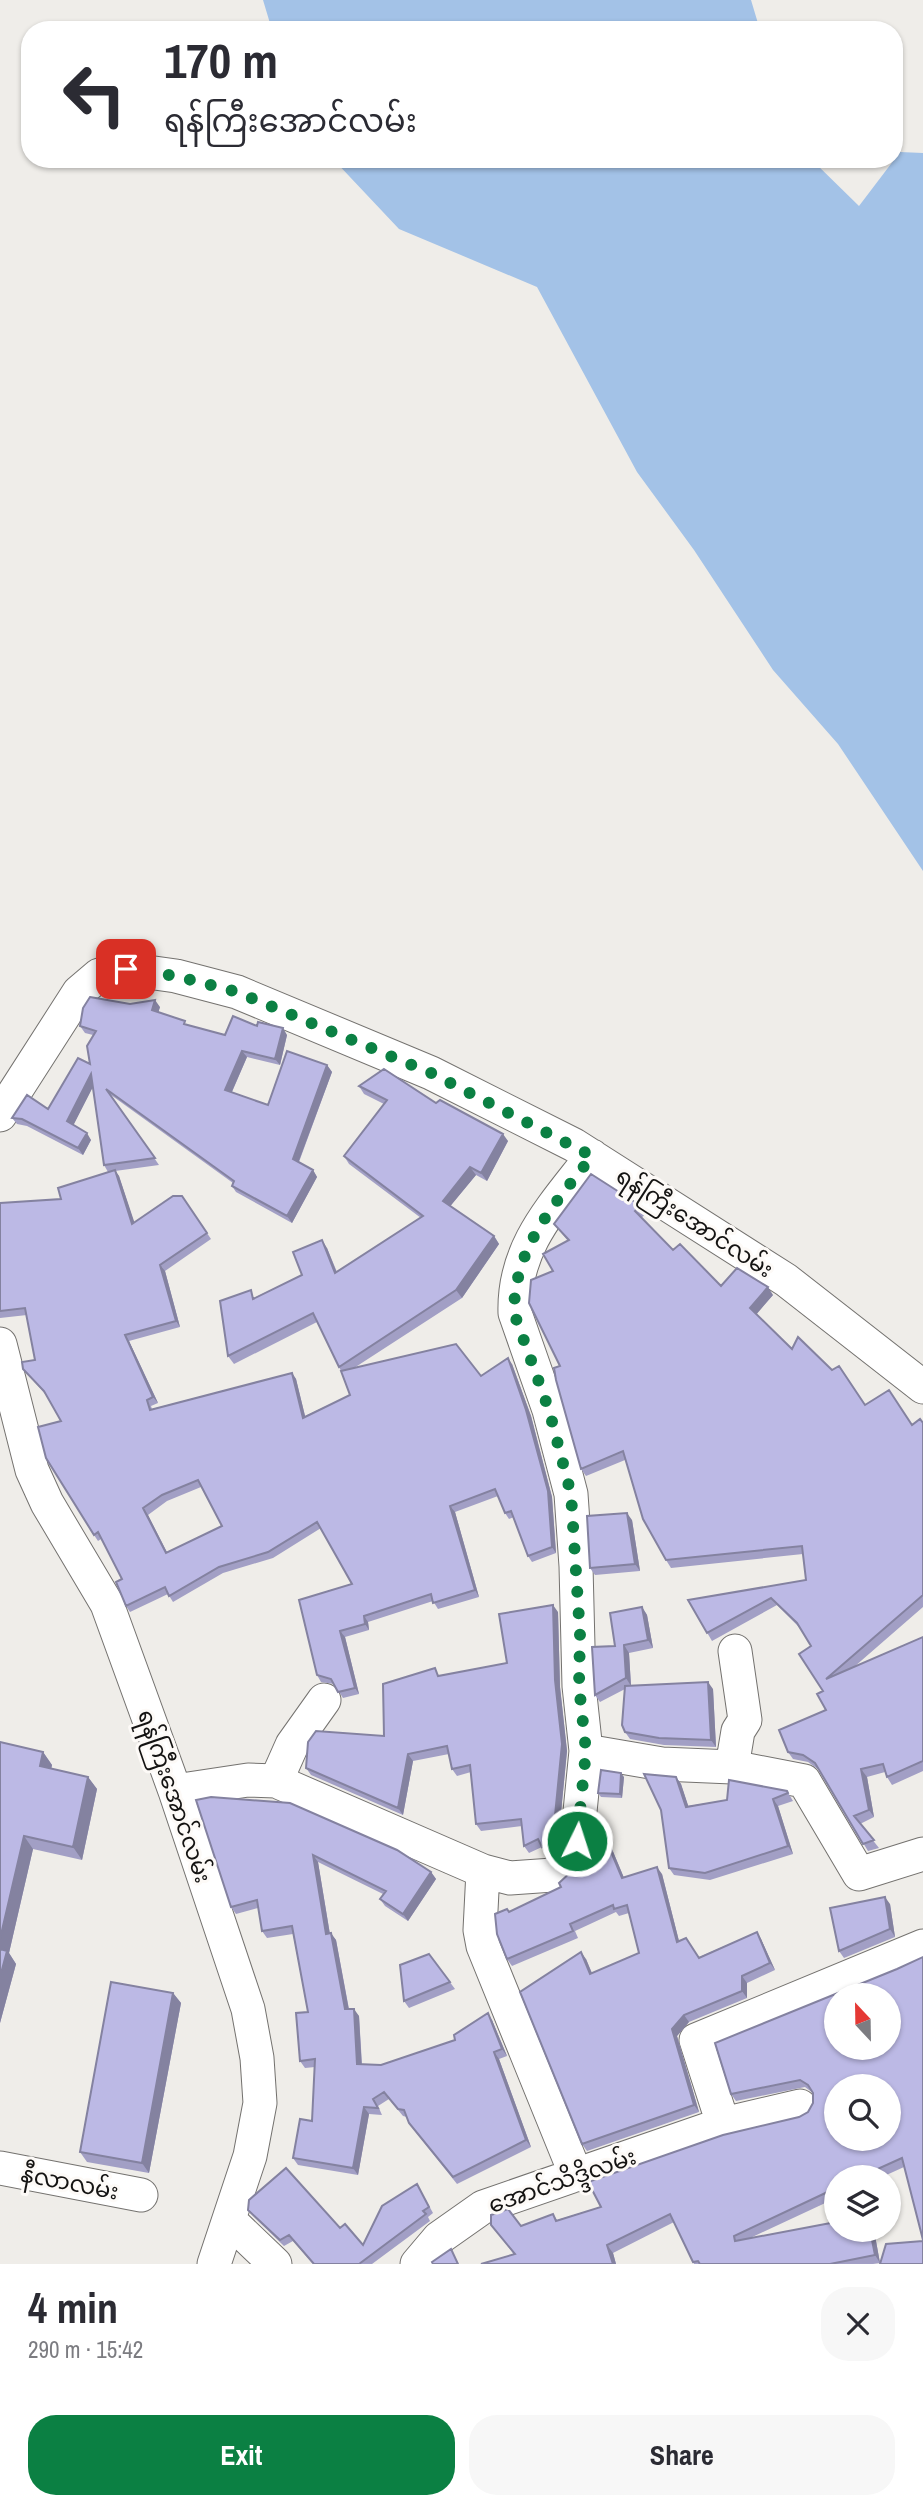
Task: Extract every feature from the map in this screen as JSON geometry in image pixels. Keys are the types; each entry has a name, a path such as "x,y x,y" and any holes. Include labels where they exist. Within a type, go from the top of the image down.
{"street":[{"name":"ရန်ကြီးအောင်လမ်း","path":"0,1115 79,992 99,975 126,969 176,976 237,992 431,1073 592,1156 786,1280 923,1387"},
{"path":"175,1791 248,1780 276,1781 482,1871 510,1878 553,1875 567,1864 576,1852 586,1751 579,1686 580,1634 571,1494 549,1410 514,1313 514,1297 525,1250 533,1233 592,1156"},
{"name":"ရန်ကြီးအောင်လမ်း","path":"0,1345 32,1469 47,1503 107,1604 175,1791 248,2009 257,2058 260,2103 250,2155 214,2264"},
{"path":"732,1767 738,1731 745,1720 735,1651"},
{"path":"276,1781 292,1745 324,1700"},
{"path":"586,1751 662,1764 732,1767 804,1781 859,1874 919,1866"},
{"path":"482,1871 480,1930 483,1947 576,2175"},
{"path":"723,2124 696,2040 923,1946"},
{"name":"အောင်သိဒ္ဒိလမ်း","path":"417,2264 439,2238 482,2207 723,2124 800,2106"},
{"name":"နီလာလမ်း","path":"0,2168 141,2195"},
{"path":"229,2220 275,2264"}],"water":[{"path":"263,0 751,0 757,21 269,21"},
{"path":"903,152 923,153 923,871 838,744 773,670 694,550 637,472 537,287 399,229 341,168 820,168 859,206 888,168 903,168"}],"building":[{"path":"90,997 130,1004 155,1000 152,1010 185,1021 184,1024 225,1035 233,1016 257,1026 258,1022 283,1028 275,1059 242,1051 225,1090 268,1105 287,1051 327,1065 293,1159 313,1170 287,1216 232,1186 234,1181 106,1089 155,1158 104,1165 91,1074 67,1121 87,1133 78,1148 22,1119 12,1118 27,1095 48,1109 78,1058 90,1064 87,1046 96,1031 80,1026 83,1008"},
{"path":"384,1069 436,1103 440,1100 503,1134 481,1173 470,1167 443,1201 494,1236 456,1290 339,1367 313,1313 228,1356 220,1301 251,1290 253,1299 302,1275 293,1252 322,1240 335,1273 423,1216 344,1156 387,1100 359,1086"},
{"path":"115,1170 132,1224 173,1196 182,1196 207,1233 160,1265 176,1321 125,1335 153,1397 147,1400 150,1410 292,1373 303,1418 350,1395 341,1371 456,1344 481,1376 508,1358 526,1410 548,1491 552,1547 528,1556 511,1511 505,1513 495,1489 450,1506 475,1590 433,1603 431,1594 364,1616 365,1624 340,1631 355,1688 338,1692 331,1679 317,1675 299,1600 352,1584 317,1522 268,1552 219,1567 169,1596 165,1587 126,1606 116,1582 122,1579 98,1532 94,1535 46,1458 38,1427 61,1421 44,1391 23,1369 22,1362 35,1360 25,1308 0,1311 0,1203 61,1199 58,1188","holes":["198,1480 222,1526 166,1553 143,1508 162,1495"]},
{"path":"591,1174 641,1206 635,1211 673,1250 680,1244 721,1286 737,1268 768,1287 750,1308 792,1349 798,1337 832,1370 839,1366 865,1405 889,1390 912,1425 920,1419 923,1423 923,1595 826,1679 923,1637 923,1761 887,1777 883,1764 861,1769 869,1810 854,1816 874,1840 863,1844 815,1763 803,1755 788,1752 779,1730 826,1710 817,1694 823,1691 799,1654 811,1646 797,1623 771,1598 707,1633 688,1600 806,1580 802,1546 666,1560 643,1519 623,1451 581,1469 556,1380 554,1368 560,1366 529,1303 531,1280 553,1271 543,1254 569,1240 554,1224"},
{"path":"627,1513 635,1564 590,1568 587,1516"},
{"path":"553,1605 555,1680 562,1744 553,1836 542,1847 538,1839 524,1846 521,1819 476,1824 470,1765 452,1769 447,1746 408,1754 398,1808 306,1768 308,1742 316,1731 384,1736 383,1684 435,1668 438,1676 507,1663 499,1614"},
{"path":"642,1607 648,1640 624,1645 626,1678 595,1695 592,1647 615,1646 610,1613"},
{"path":"708,1682 711,1740 659,1738 625,1732 622,1725 625,1686"},
{"path":"0,1742 43,1752 40,1766 88,1777 73,1847 24,1836 0,1939"},
{"path":"601,1770 621,1773 620,1794 598,1793"},
{"path":"644,1774 676,1777 686,1807 727,1800 729,1780 787,1791 788,1793 773,1799 788,1846 705,1873 669,1868 661,1810"},
{"path":"211,1797 290,1803 397,1850 431,1872 403,1914 380,1899 386,1891 313,1855 326,1934 331,1933 345,2009 354,2009 357,2064 381,2065 455,2040 454,2035 488,2013 502,2049 494,2052 526,2140 453,2177 409,2123 404,2110 398,2109 384,2092 373,2099 378,2108 364,2107 353,2168 293,2158 300,2119 312,2121 315,2059 300,2061 296,2013 308,2012 292,1926 262,1931 257,1900 231,1907 196,1800"},
{"path":"594,1811 622,1878 657,1867 677,1942 686,1938 699,1958 757,1932 770,1963 742,1976 742,1991 684,2015 672,2029 694,2105 582,2144 520,1992 581,1952 590,1974 639,1953 627,1905 614,1909 613,1905 570,1924 573,1931 507,1959 497,1934 495,1914 507,1909 509,1912 561,1887 559,1883 585,1859 590,1848"},
{"path":"885,1897 890,1929 839,1951 830,1908"},
{"path":"0,1949 7,1951 0,1977"},
{"path":"429,1954 450,1982 404,2001 400,1965"},
{"path":"923,1957 923,2240 902,2158 887,2165 824,2165 824,2194 734,2236 735,2241 824,2224 824,2242 872,2242 875,2255 830,2264 700,2264 698,2261 693,2262 670,2214 607,2245 613,2264 481,2264 515,2254 491,2225 491,2215 508,2209 521,2226 553,2214 556,2221 601,2207 588,2182 723,2135 799,2117 808,2112 813,2103 813,2093 808,2085 800,2080 731,2094 715,2043 824,1999 824,2060 901,2060 901,1983 863,1983"},
{"path":"111,1982 173,1993 142,2163 80,2152"},
{"path":"286,2168 340,2228 345,2224 363,2245 382,2206 417,2184 429,2207 423,2211 426,2214 359,2264 314,2264 289,2235 280,2240 248,2210 249,2200"},
{"path":"923,2241 923,2264 880,2264 886,2244"},
{"path":"451,2249 458,2264 433,2264 432,2262"}],"route":[{"path":"126,969 176,976 237,992 431,1073 592,1156 533,1233 525,1250 514,1297 514,1313 549,1410 571,1494 580,1634 579,1686 586,1751 577,1841"}]}
